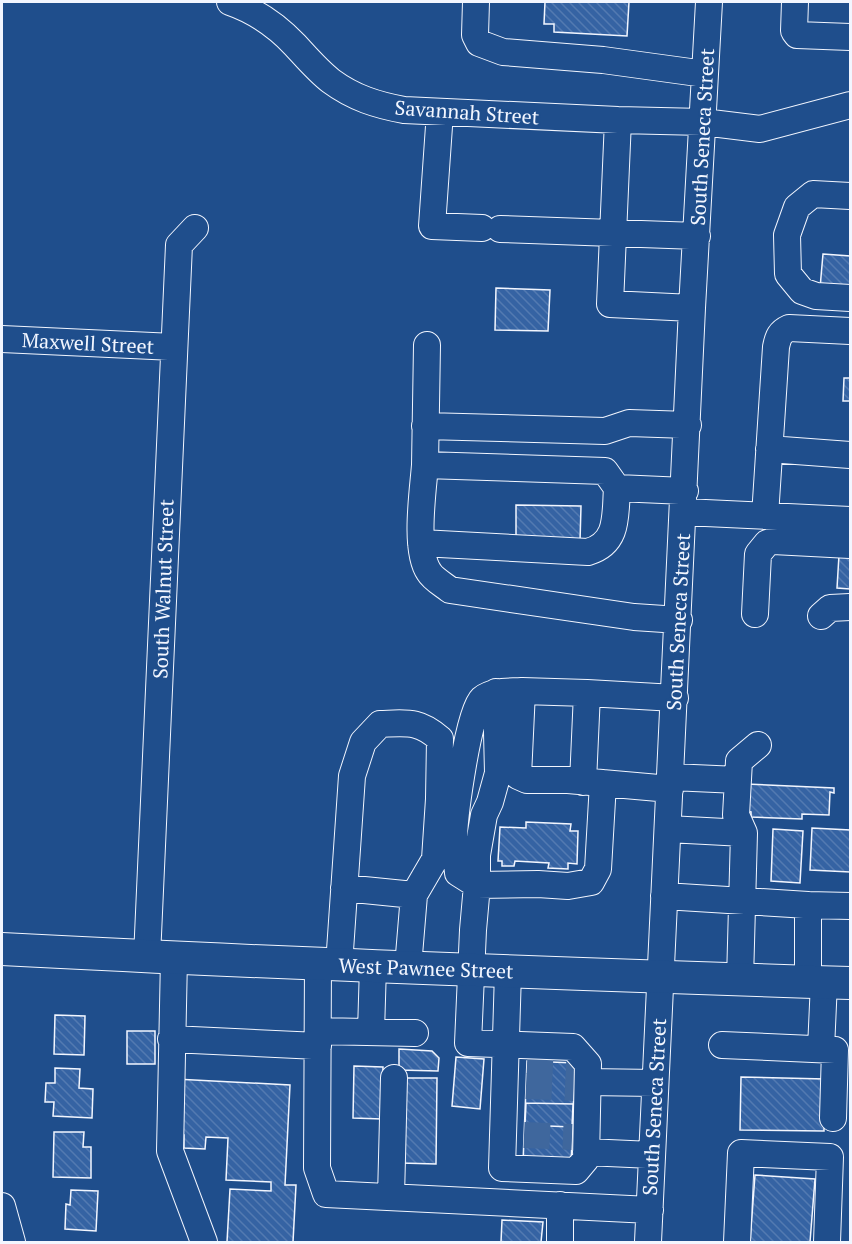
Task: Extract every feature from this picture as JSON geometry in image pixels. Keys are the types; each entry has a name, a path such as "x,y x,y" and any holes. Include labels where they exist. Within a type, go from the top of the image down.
{"main road":[{"name":"West Pawnee Street","path":"2,949 508,972 828,982"}],"street":[{"name":"Savannah Street","path":"230,2 254,12 275,26 330,80 360,99 380,106 404,110 703,122 760,129 850,105"},
{"path":"476,2 475,35 479,43 503,52 603,60 705,74"},
{"name":"South Seneca Street","path":"648,1242 692,308 709,2"},
{"path":"795,2 794,31 797,35 850,37"},
{"path":"440,112 432,226 697,236"},
{"path":"618,120 610,304 692,308"},
{"path":"850,196 813,194 808,197 796,207 787,235 788,273 802,291 816,296 850,298"},
{"name":"South Walnut Street","path":"195,228 179,245 174,347 161,957 171,1039 170,1151 204,1242"},
{"path":"765,516 778,337 783,330 789,328 850,331"},
{"name":"Maxwell Street","path":"2,339 174,347"},
{"path":"427,345 421,550 429,572 450,590 633,617 679,620"},
{"path":"424,426 605,431 629,423 688,425"},
{"path":"769,449 850,455"},
{"path":"421,543 588,552 599,549 610,538 615,520 617,488 605,471 425,465"},
{"path":"617,488 765,516 850,520"},
{"path":"755,614 758,554 767,543 773,541 850,545"},
{"path":"821,616 830,608 850,608"},
{"path":"587,693 598,869 591,882 568,886 477,885 458,873 454,837 466,742 476,708 482,699 496,692 522,691 587,693 675,698"},
{"path":"522,691 518,776 527,780 670,783 738,780"},
{"path":"496,692 498,773 484,815 477,855 468,1043 514,1069 573,1047 588,1064 583,1079 580,1149 576,1171 502,1168 513,1146 514,1069 508,972"},
{"path":"408,968 414,895 435,859 440,738 428,728 412,723 380,724 363,742 352,776 344,888 328,964 318,1038 317,1168 326,1194 650,1210"},
{"path":"740,980 744,833 736,815 739,761 758,745"},
{"path":"668,829 744,833"},
{"path":"344,888 414,895"},
{"path":"664,896 850,906"},
{"path":"808,905 828,982 821,1049"},
{"path":"371,1032 373,966"},
{"path":"171,1039 318,1038 371,1032 415,1033"},
{"path":"722,1045 835,1050 833,1118"},
{"path":"391,1197 394,1078"},
{"path":"583,1079 655,1083"},
{"path":"580,1149 652,1155"},
{"path":"737,1242 741,1154 830,1157 827,1242"},
{"path":"560,1205 560,1242"},
{"path":"2,1206 12,1242"}],"building":[{"path":"545,2 629,2 627,36 554,32 554,24 544,24"},
{"path":"823,254 850,256 850,290 820,288"},
{"path":"496,288 550,290 548,331 495,330"},
{"path":"844,378 850,378 850,401 843,401"},
{"path":"516,505 581,506 580,542 516,541"},
{"path":"839,555 850,556 850,589 837,588"},
{"path":"746,784 834,788 834,793 830,792 829,815 802,814 802,819 751,817 751,812 745,811"},
{"path":"526,822 571,824 570,831 578,831 577,864 568,863 568,869 548,868 549,863 515,861 514,866 502,866 502,861 498,861 500,827 526,828"},
{"path":"812,828 850,830 850,872 810,870"},
{"path":"773,829 803,831 800,883 771,881"},
{"path":"55,1015 85,1016 84,1055 54,1054"},
{"path":"127,1031 155,1031 155,1064 127,1064"},
{"path":"399,1049 432,1051 439,1058 438,1071 399,1070"},
{"path":"456,1057 484,1059 480,1109 452,1106"},
{"path":"527,1061 575,1063 571,1165 523,1163"},
{"path":"354,1066 383,1067 382,1119 353,1118"},
{"path":"55,1068 80,1069 79,1088 93,1089 92,1118 53,1116 54,1102 45,1102 46,1083 55,1083"},
{"path":"741,1077 825,1079 824,1131 740,1130"},
{"path":"402,1078 437,1078 436,1164 401,1163"},
{"path":"175,1079 290,1085 285,1185 296,1185 293,1242 227,1242 230,1189 271,1191 271,1182 226,1180 228,1138 206,1137 205,1149 184,1148"},
{"path":"526,1103 573,1104 572,1127 525,1125"},
{"path":"54,1132 84,1132 83,1147 91,1147 91,1178 53,1177"},
{"path":"755,1175 815,1179 810,1242 750,1242"},
{"path":"71,1190 98,1191 96,1231 65,1229 66,1204 70,1205"},
{"path":"502,1220 543,1222 541,1242 501,1242"}],"tunnel":[{"path":"527,1065 575,1067"},
{"path":"526,1086 574,1088"},
{"path":"524,1135 572,1137"}]}
